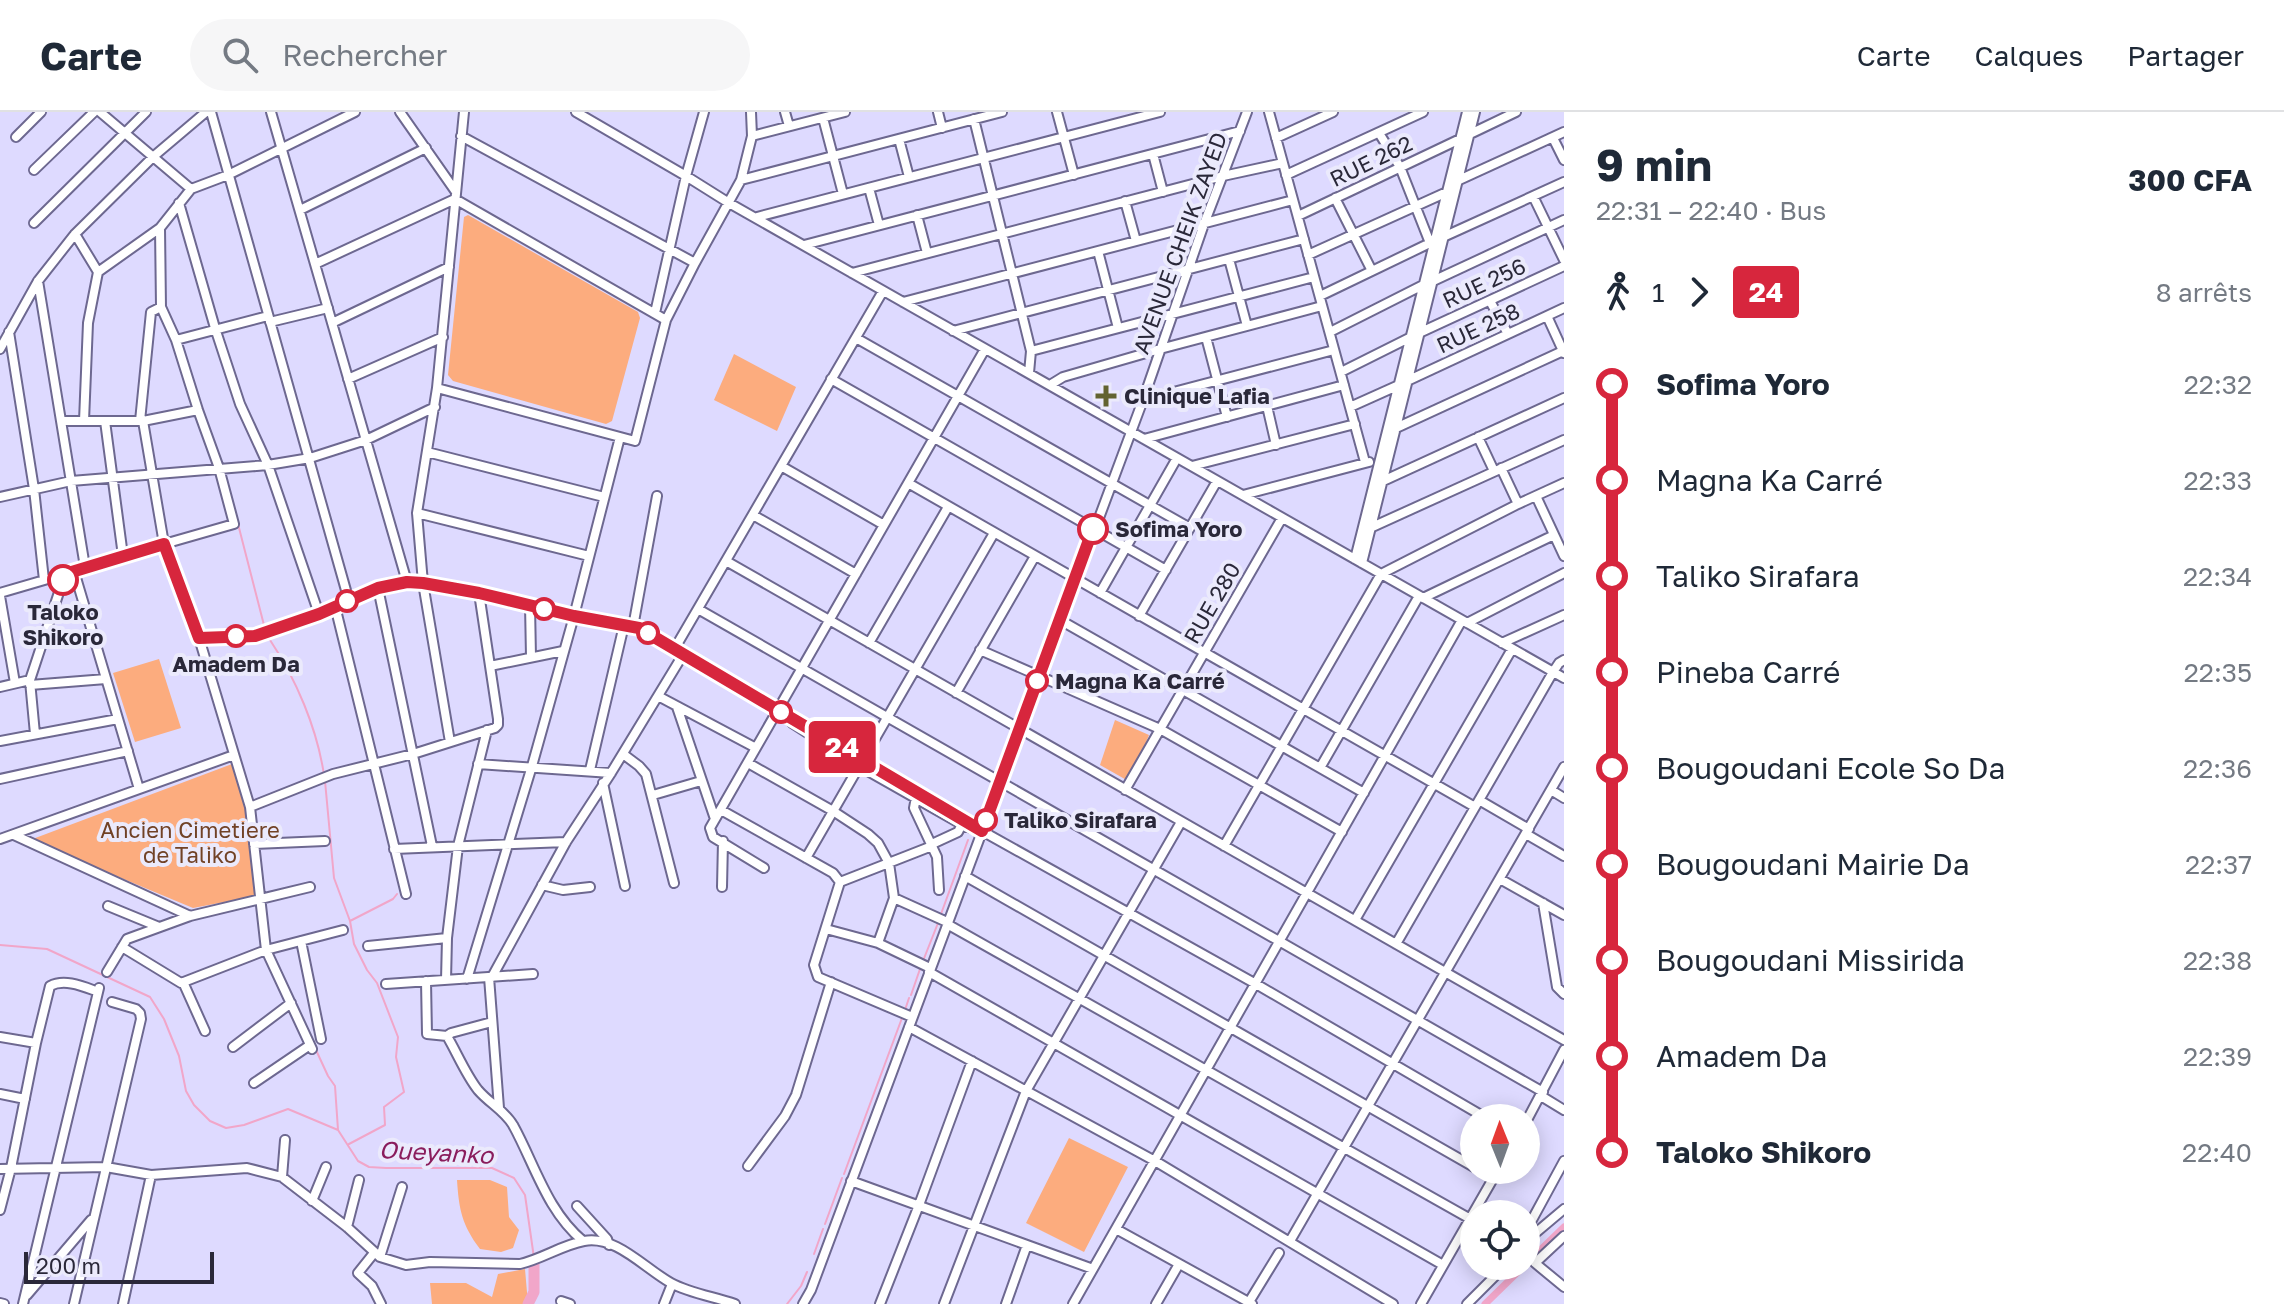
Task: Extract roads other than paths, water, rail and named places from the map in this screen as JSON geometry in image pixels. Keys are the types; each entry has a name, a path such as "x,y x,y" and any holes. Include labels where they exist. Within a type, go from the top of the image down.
{"street":[{"path":"16,137 41,112"},
{"path":"34,170 97,112 191,189"},
{"path":"34,223 146,112"},
{"path":"186,112 205,114"},
{"path":"271,112 407,582"},
{"path":"98,272 160,228 191,189 228,175 355,112"},
{"path":"400,112 455,196 666,320"},
{"path":"450,742 423,583 417,513 435,407 464,112"},
{"path":"576,112 952,331 1564,678"},
{"path":"655,313 704,112"},
{"path":"437,388 635,441 666,320 741,180 752,136 751,112"},
{"path":"785,112 789,126"},
{"path":"752,136 845,112"},
{"path":"938,112 942,128"},
{"path":"741,180 1002,112"},
{"path":"1057,112 1074,175"},
{"path":"757,217 1064,137 1122,117 1160,112"},
{"name":"AVENUE CHEIK ZAYED","path":"806,1304 1247,112"},
{"path":"1269,112 1365,462"},
{"path":"1276,138 1333,112"},
{"path":"1286,175 1423,112"},
{"path":"1359,561 1429,282 1467,112"},
{"path":"1436,240 1459,180 1475,112"},
{"path":"1470,134 1516,112"},
{"path":"0,349 38,281 75,234 154,156 205,114"},
{"path":"205,114 228,175 349,601"},
{"path":"823,118 843,194"},
{"path":"974,119 1031,351 1029,373"},
{"path":"803,245 1240,131"},
{"path":"1459,180 1564,132"},
{"path":"1379,133 1400,167 1416,206 1436,240"},
{"path":"461,136 695,263"},
{"path":"1553,138 1564,160"},
{"path":"899,139 909,177"},
{"name":"RUE 262","path":"1298,216 1460,139"},
{"path":"300,210 426,148"},
{"path":"1153,154 1163,192"},
{"path":"851,273 1283,163"},
{"path":"1320,296 1564,182"},
{"path":"869,188 879,225"},
{"path":"1308,255 1447,192"},
{"path":"315,264 455,196"},
{"path":"1533,196 1564,260"},
{"path":"1335,198 1372,271"},
{"path":"903,302 1293,200"},
{"path":"1125,201 1136,241"},
{"path":"179,203 240,404 268,465 319,614"},
{"path":"917,215 927,253"},
{"path":"1330,332 1564,220"},
{"path":"15,683 0,594 234,524 219,468 176,340 161,307 160,228"},
{"path":"75,234 98,272 88,323 84,421"},
{"path":"952,331 1304,239"},
{"path":"1098,251 1118,328"},
{"path":"1229,259 1247,326"},
{"name":"RUE 256","path":"1341,372 1564,266"},
{"path":"332,323 449,267"},
{"path":"1031,351 1314,277"},
{"path":"38,281 85,567"},
{"path":"499,1108 490,977 566,842 658,696 698,609 883,291"},
{"path":"1490,301 1508,334"},
{"path":"1050,385 1063,377 1322,306"},
{"path":"161,307 151,312 141,421 164,544 199,638 250,807 266,950 311,1047 254,1083"},
{"path":"176,340 215,328 328,308"},
{"name":"RUE 258","path":"1350,407 1564,308"},
{"path":"1396,428 1564,352 1547,316"},
{"path":"9,331 34,489 44,580"},
{"path":"348,379 443,337"},
{"path":"1206,337 1227,417"},
{"path":"856,338 1190,528"},
{"path":"764,868 713,837 710,828 985,349"},
{"path":"1143,400 1334,350"},
{"path":"831,379 1166,570"},
{"path":"1359,561 1383,481 1383,464 1396,428 1403,383"},
{"path":"1144,439 1344,385"},
{"path":"1383,481 1564,398"},
{"path":"1267,406 1276,445"},
{"path":"0,497 71,481 268,465 310,458 366,440 435,407"},
{"path":"61,421 141,421 198,410"},
{"path":"105,421 123,556"},
{"path":"1192,466 1355,424"},
{"path":"467,979 532,766 620,437"},
{"path":"1478,437 1518,504"},
{"path":"1370,528 1564,440"},
{"path":"427,452 604,497"},
{"path":"1100,593 1177,458"},
{"path":"1243,495 1365,462 1383,464"},
{"path":"781,466 884,525"},
{"path":"1139,616 1217,481"},
{"path":"908,483 1434,784 1527,831 1564,856"},
{"path":"1224,846 1381,574 1564,483"},
{"path":"590,770 628,626 657,496"},
{"path":"1536,496 1564,556"},
{"path":"869,643 948,507"},
{"path":"417,513 589,556"},
{"path":"753,515 856,574"},
{"name":"RUE 280","path":"1125,790 1282,518"},
{"path":"806,858 994,533"},
{"path":"1320,768 1421,597 1554,535"},
{"path":"956,693 1035,556"},
{"path":"726,561 1564,1040"},
{"path":"69,572 139,789"},
{"path":"35,734 30,682 69,572"},
{"path":"1073,1304 1385,756 1465,622 1564,573"},
{"path":"199,638 255,636 319,614 378,588 407,582 479,593 639,628 860,763 1256,984 1462,1104"},
{"path":"378,588 432,846"},
{"path":"250,807 333,774 413,754 498,725 479,593"},
{"path":"530,605 531,657"},
{"path":"335,606 406,894"},
{"path":"698,609 1418,1020 1564,1110"},
{"path":"1502,643 1564,615"},
{"path":"1060,620 1364,793"},
{"path":"1355,920 1512,649"},
{"path":"980,650 1160,729 1342,832"},
{"path":"490,666 563,651"},
{"path":"1396,944 1553,672 1562,662"},
{"path":"0,687 15,683 106,679"},
{"path":"658,696 756,748"},
{"path":"677,707 715,819"},
{"path":"0,741 118,719"},
{"path":"446,980 447,938 458,846 487,730"},
{"path":"0,779 128,751"},
{"path":"623,754 646,774 674,883"},
{"path":"0,839 234,755"},
{"path":"748,763 833,811 878,843 889,863 894,898 878,943"},
{"path":"478,764 611,773"},
{"path":"1290,1241 1564,767"},
{"path":"653,795 701,781"},
{"path":"603,783 625,886"},
{"path":"1551,790 1564,798"},
{"path":"916,795 914,808 932,845 939,869 939,890"},
{"path":"721,810 833,873 840,882"},
{"path":"840,882 932,845 958,832 964,822"},
{"path":"944,1304 1026,1091 1181,822"},
{"path":"14,835 190,916"},
{"path":"254,844 325,841"},
{"path":"722,887 723,841"},
{"path":"394,849 566,842"},
{"path":"965,876 1460,1159"},
{"path":"1500,879 1564,915"},
{"path":"840,882 814,969 818,977 912,1017"},
{"path":"542,885 563,890 590,887"},
{"path":"107,972 127,939 190,916 310,887"},
{"path":"894,898 947,923 1460,1213"},
{"path":"1543,903 1557,987 1564,994"},
{"path":"108,906 160,927"},
{"path":"826,929 878,943 930,970 1443,1265"},
{"path":"122,947 181,983 266,950 343,930"},
{"path":"368,946 447,938"},
{"path":"301,941 321,1039"},
{"path":"386,984 533,974"},
{"path":"426,981 427,1034 447,1036 492,1022"},
{"path":"0,1210 50,986 59,982 96,989 22,1302"},
{"path":"183,982 205,1031"},
{"path":"748,1166 785,1116 796,1095 831,982"},
{"path":"74,1304 141,1019 136,1009 112,1002"},
{"path":"233,1047 291,1003"},
{"path":"909,1027 1155,1161 1393,1304"},
{"path":"447,1036 478,1090 512,1124 534,1172 569,1230 583,1241"},
{"path":"0,1037 36,1043"},
{"path":"1536,1104 1564,1050"},
{"path":"880,1304 972,1061"},
{"path":"0,1094 25,1099"},
{"path":"282,1177 285,1140"},
{"path":"1540,1205 1564,1161"},
{"path":"0,1169 106,1167 151,1175 247,1168 282,1177 347,1227 377,1255 406,1265 430,1262 520,1264 583,1241 603,1241 672,1284 735,1304"},
{"path":"312,1201 326,1167"},
{"path":"123,1304 151,1175"},
{"path":"347,1227 359,1180"},
{"path":"851,1181 1093,1269"},
{"path":"381,1304 372,1286 358,1273 377,1255 402,1187"},
{"path":"577,1206 609,1245"},
{"path":"1540,1229 1564,1209"},
{"path":"22,1302 94,1217"},
{"path":"1116,1229 1251,1303 1279,1253"},
{"path":"1564,1236 1535,1263 1564,1287"},
{"path":"1421,1304 1460,1239"},
{"path":"1006,1304 1027,1245"},
{"path":"1156,1304 1179,1264"},
{"path":"1467,1304 1491,1280"},
{"path":"664,1304 672,1284"},
{"path":"1228,1304 1233,1294"}],"waterway":[{"path":"195,387 215,445"},
{"path":"238,524 265,629"},
{"path":"270,640 304,704 324,775"},
{"path":"325,781 334,878 350,921 354,944 377,983 398,1037 396,1057 404,1092 384,1107 385,1125 349,1144"},
{"path":"941,914 968,840"},
{"path":"350,921 397,894"},
{"path":"923,961 938,923"},
{"name":"Oueyanko","path":"0,945 47,949 150,997 164,1019 179,1056 186,1091 194,1105 210,1121 226,1128 244,1125 288,1109 338,1130 358,1161 369,1167 492,1168 514,1178 525,1195 534,1258"},
{"path":"911,995 920,969"},
{"path":"905,1010 909,998"},
{"path":"844,1174 902,1018"},
{"path":"316,1050 335,1086 338,1130"},
{"path":"825,1224 842,1178"},
{"path":"1540,1250 1564,1227"},
{"path":"814,1254 823,1229"},
{"path":"528,1304 534,1292 534,1264"},
{"path":"787,1304 807,1272"},
{"path":"1485,1304 1510,1280"}],"place":[{"name":"Clinique Lafia","path":"1106,396"},
{"name":"Sofima Yoro","path":"1093,529"},
{"name":"Taloko Shikoro","path":"63,580"},
{"name":"Amadem Da","path":"236,636"},
{"name":"Magna Ka Carré","path":"1037,681"},
{"name":"Taliko Sirafara","path":"986,820"}],"park label":[{"name":"Ancien Cimetiere de Taliko","path":"190,842"}]}
